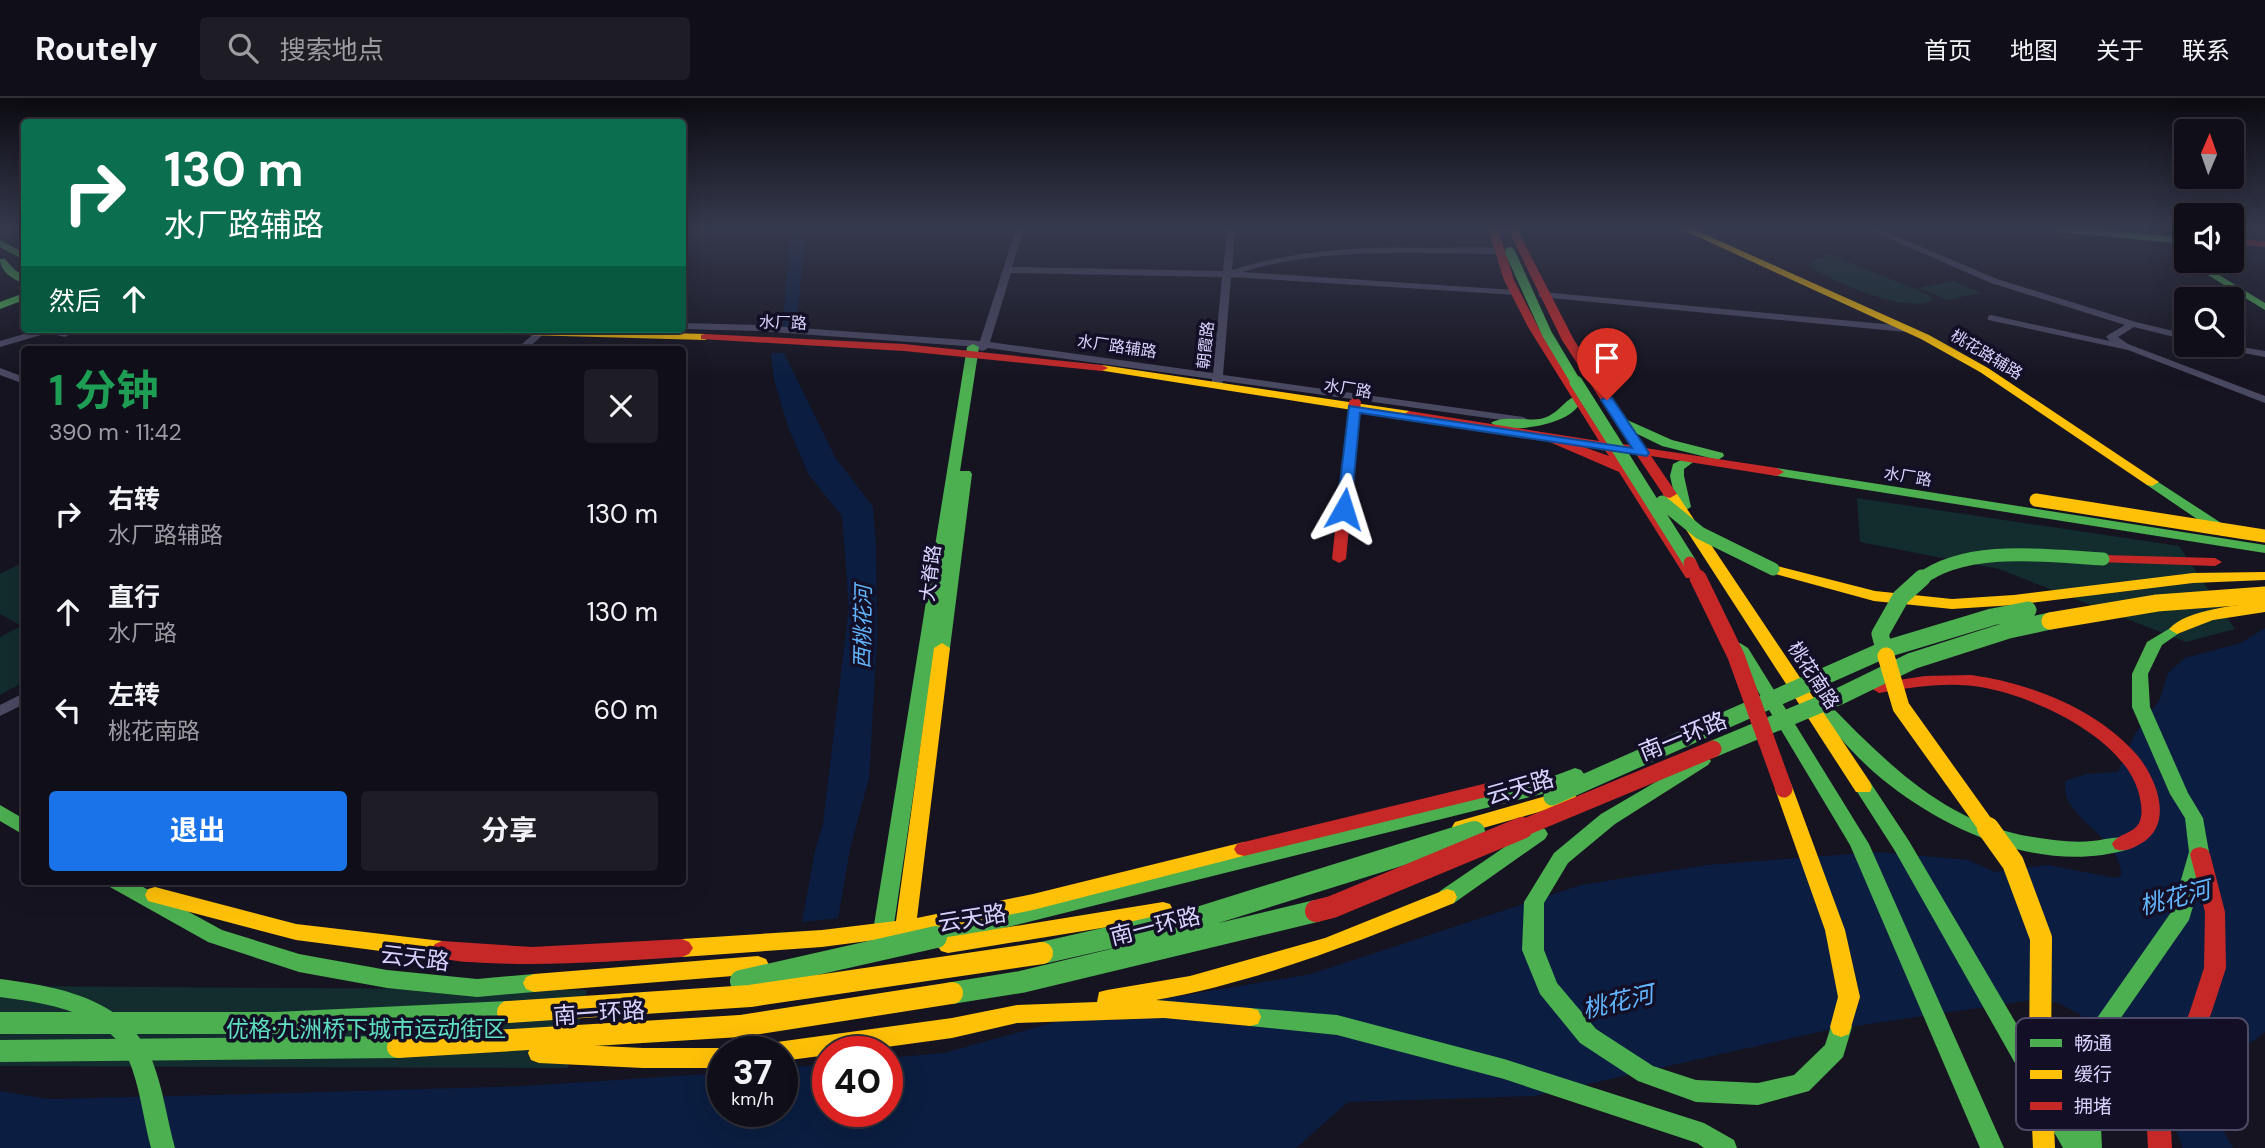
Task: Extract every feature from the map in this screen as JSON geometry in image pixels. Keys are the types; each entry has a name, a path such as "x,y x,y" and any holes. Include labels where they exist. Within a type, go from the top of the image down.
{"main road":[{"path":"12,278 21,293"},
{"path":"1512,278 1514,293 1577,399 1786,720 1859,844 1992,1148"},
{"path":"1519,278 1551,340 1680,544 1711,601 1736,656 1835,930 1849,998 1835,1050 1801,1084 1758,1094 1696,1091 1646,1074 1588,1036 1548,988 1533,950 1534,902 1562,858 1608,819 1732,740"},
{"path":"1522,278 1642,480 1676,516 1699,533 1773,569 1830,588 1921,602 1976,603 2197,577 2265,579"},
{"name":"桃花南路","path":"1537,278 1569,342 1902,846 2016,1041"},
{"name":"桃花路辅路","path":"1793,278 1906,329 1984,370 2248,547"},
{"path":"2218,278 2265,307"},
{"path":"0,306 21,299"},
{"path":"0,314 21,300"},
{"name":"水厂路","path":"686,332 859,338 979,349 1217,380 1354,405 1548,431 1605,443"},
{"name":"水厂路","path":"520,333 856,342 979,349"},
{"name":"大脊路","path":"905,928 979,349"},
{"name":"大脊路","path":"883,930 979,349"},
{"path":"1548,431 1571,410 1577,399"},
{"path":"1339,559 1354,405"},
{"name":"水厂路","path":"1354,405 1497,422 1605,443 1718,456 2265,542"},
{"path":"1620,420 1667,443 1718,456"},
{"path":"1497,422 1548,431 1605,459 1623,471"},
{"name":"水厂路","path":"1639,448 1689,460 2265,549"},
{"path":"1686,519 1677,476 1678,467 1689,460"},
{"path":"1962,495 1995,495 2036,500 2265,536"},
{"path":"2039,1018 2040,937 2014,863 1901,707 1880,634 1907,590 1940,568 1981,558 2265,564"},
{"name":"南一环路","path":"0,1023 276,1023 452,1016 750,996 1029,956 1188,920 1478,831 1886,649 1992,617 2072,601 2265,579"},
{"name":"南一环路","path":"0,1051 433,1047 740,1026 1035,979 1332,907 1838,697 1912,661 2009,630 2090,612 2221,596 2265,595"},
{"path":"2198,1018 2215,968 2215,912 2199,852 2194,818 2179,794 2141,707 2140,674 2155,642 2187,623 2237,610 2265,607"},
{"path":"1789,673 1888,774 1932,805 2007,838 2049,847 2092,849 2124,845 2143,835 2152,816 2151,789 2131,758 2099,730 2023,693 1977,681 1937,679 1908,682 1838,697"},
{"name":"云天路","path":"122,885 296,932 488,956 587,955 788,941 905,928 1015,905 1608,761 1661,737 1802,694"},
{"name":"云天路","path":"122,885 215,936 299,963 387,979 477,988 776,963 863,959 1221,898 1323,873 1386,848 1571,797 1813,712"},
{"path":"452,1016 741,981 936,937 1542,787 1608,761"},
{"path":"798,1049 952,1028 1017,1014 1191,985 1329,945 1451,895 1551,825 1571,797"},
{"path":"0,812 21,826"},
{"path":"2108,1018 2182,914 2199,852"},
{"path":"0,988 60,997 99,1013 131,1040 163,1148"},
{"path":"1017,1014 1164,1009 1337,1025 1517,1074 1704,1134 1725,1148"},
{"path":"433,1047 643,1058 707,1058"},
{"path":"2043,1130 2044,1148"},
{"name":"桃花南路","path":"2066,1130 2076,1148"},
{"path":"2089,1130 2090,1148"},
{"path":"2159,1130 2160,1148"}],"street":[{"name":"大脊路","path":"979,349 1004,278"},
{"name":"朝霞路","path":"1217,380 1228,278"},
{"path":"1288,278 1514,293"},
{"path":"1987,278 2133,324 2174,334"},
{"path":"1543,295 1906,329"},
{"path":"1992,318 2131,348"},
{"path":"2133,324 2111,337 2131,348 2265,400"},
{"name":"水厂路辅路","path":"686,326 760,327 979,349 1354,405"},
{"path":"0,344 38,333"},
{"path":"61,333 65,334"},
{"path":"525,346 539,334"},
{"path":"2244,350 2265,354"},
{"path":"0,371 21,380"},
{"path":"1217,380 1548,431"},
{"path":"0,711 21,700"}],"green space":[{"path":"1831,278 1888,278 1929,295 1933,300 1905,303 1888,300"},
{"path":"1953,281 1981,293 1947,300 1919,288"},
{"path":"1857,498 2179,546 2235,629 2186,642 1999,569 1860,542"},
{"path":"21,564 21,625 0,614 0,574"},
{"path":"21,626 21,684 0,695 0,637"},
{"name":"优格·九洲桥下城市运动街区","path":"0,986 587,990 568,1068 0,1066"}],"water":[{"path":"786,278 801,278 796,327 783,327"},
{"name":"西桃花河","path":"771,353 784,353 835,457 873,507 876,545 877,641 869,778 850,849 838,918 802,922 815,851 823,824 849,607 842,516 809,475 788,427 774,380"},
{"name":"桃花河","path":"2265,628 2265,1032 2248,1045 2248,1018 2083,1018 2056,1002 2032,1000 1828,1030 1535,1096 1348,1102 1296,1148 0,1148 0,1091 48,1099 524,1086 707,1074 707,1127 798,1127 798,1067 812,1065 812,1127 903,1127 903,1057 944,1053 1070,1018 1152,1001 1311,974 1581,885 1707,865 1878,852 1968,860 1995,872 2048,865 2115,878 2121,876 2115,854 2072,807 2066,796 2065,781 2086,774 2118,772 2135,734 2160,699 2168,673 2185,658 2241,643"},
{"path":"2176,1130 2223,1130 2233,1148 2183,1148"}],"traffic: fast":[{"path":"1521,278 1547,334 1690,563"},
{"path":"2218,278 2265,307"},
{"path":"0,306 21,297"},
{"path":"883,931 973,347"},
{"path":"1497,423 1552,420 1577,399"},
{"path":"1625,423 1667,443 1718,456"},
{"path":"1684,507 1677,476 1678,467 1689,460"},
{"path":"1777,472 2265,549"},
{"path":"942,648 965,474"},
{"path":"2152,482 2227,533"},
{"path":"1662,502 1700,533 1773,569"},
{"path":"1886,656 1880,634 1898,602 1905,592 1925,576 1948,565 1999,556 2103,559"},
{"path":"1552,797 1886,649 1992,617 2028,610"},
{"path":"1713,749 1838,697 1912,661 2009,630 2050,621"},
{"path":"2108,1018 2182,914 2199,852 2194,818 2179,794 2141,707 2140,674 2155,642 2177,629"},
{"path":"1740,648 1859,844 1992,1148"},
{"path":"1817,702 1878,766 1913,793 1968,824 2029,844 2091,849 2122,844"},
{"path":"1702,761 1608,819 1561,858 1534,902 1533,950 1548,988 1588,1036 1646,1074 1696,1091 1758,1094 1801,1084 1835,1050 1841,1027"},
{"path":"936,937 1542,787 1575,774"},
{"path":"1863,787 1902,846 2016,1044"},
{"path":"0,812 21,826"},
{"path":"1042,953 1201,917 1474,832"},
{"path":"1447,897 1538,834"},
{"path":"122,885 215,936 299,963 387,979 477,988 534,983"},
{"path":"952,993 1021,982 1316,911"},
{"path":"741,981 936,937"},
{"path":"0,988 36,993 76,1004 111,1021 125,1033 145,1072 163,1148"},
{"path":"0,1023 276,1023 508,1012"},
{"path":"1250,1017 1337,1025 1504,1069 1704,1134 1725,1148"},
{"path":"0,1051 398,1047"},
{"path":"2066,1130 2076,1148"},
{"path":"2089,1130 2090,1148"}],"traffic: slow":[{"path":"1794,278 1925,337 1984,370 2152,482"},
{"path":"562,333 705,337"},
{"path":"1102,368 1409,415"},
{"path":"1670,494 1863,787"},
{"path":"2036,500 2265,536"},
{"path":"1773,569 1874,596 1952,604 2014,600 2193,578 2265,576"},
{"path":"2050,621 2157,603 2265,595"},
{"path":"2177,629 2208,616 2265,607"},
{"path":"905,928 942,648"},
{"path":"1886,656 1901,707 2013,863 2041,938 2040,1018"},
{"path":"1784,789 1835,930 1849,997 1841,1027"},
{"path":"1462,827 1567,797"},
{"path":"682,948 822,938 906,928 1033,902 1244,849"},
{"path":"155,895 296,932 442,950"},
{"path":"1107,999 1190,985 1329,945 1447,897"},
{"path":"948,945 1163,910"},
{"path":"508,1012 750,996 1042,953"},
{"path":"534,983 758,965"},
{"path":"398,1047 740,1026 952,993"},
{"path":"798,1049 952,1028 1017,1014 1164,1009 1250,1017"},
{"path":"539,1053 707,1058"},
{"path":"2043,1130 2044,1148"}],"traffic: jam":[{"path":"1508,278 1533,327 1691,575"},
{"path":"1538,278 1568,340 1670,494"},
{"path":"705,337 904,348 1102,368"},
{"path":"1339,559 1355,401"},
{"path":"1409,415 1777,472"},
{"path":"1550,438 1605,459 1618,468"},
{"path":"2103,559 2215,562"},
{"path":"1690,563 1736,656"},
{"path":"1736,656 1784,789"},
{"path":"1879,688 1940,680 1986,683 2047,702 2094,728 2133,762 2145,783 2151,806 2148,826 2140,835 2122,844"},
{"path":"1316,911 1332,907 1713,749"},
{"path":"1244,849 1504,786"},
{"path":"2198,1018 2215,968 2215,912 2200,854"},
{"path":"442,950 532,955 682,948"},
{"path":"2159,1130 2160,1148"}],"route":[{"path":"1344,509 1354,408 1642,453 1607,400"}]}
